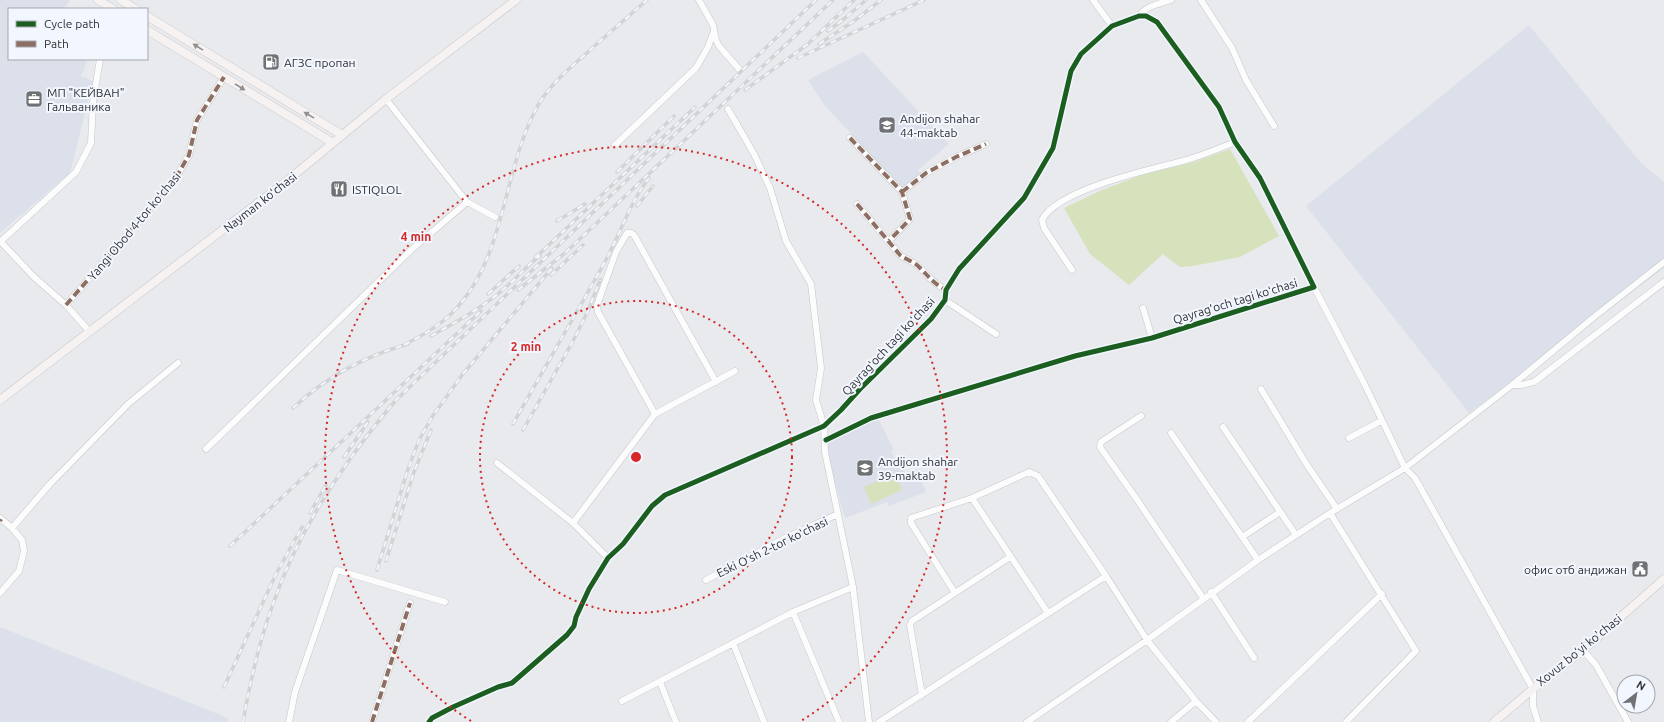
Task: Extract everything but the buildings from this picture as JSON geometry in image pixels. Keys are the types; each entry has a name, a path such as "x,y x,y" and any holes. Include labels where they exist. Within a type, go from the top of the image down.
{"main road":[{"path":"98,0 111,8"},
{"path":"121,0 134,8"},
{"name":"Nayman koʻchasi","path":"0,400 288,180 386,99 516,0"},
{"path":"148,17 342,135"},
{"path":"148,31 333,143"},
{"name":"Xovuz bo‘yi ko'chasi","path":"1494,722 1583,650 1664,579"}],"street":[{"path":"699,0 713,25 719,46 739,69"},
{"path":"1093,0 1112,26"},
{"path":"1138,16 1152,5 1172,0"},
{"path":"1201,0 1232,48 1246,80 1274,126"},
{"name":"Qayragʻoch tagi koʻchasi","path":"431,720 498,687 512,683 567,635 574,626 576,617 589,589 608,558 623,544 652,506 665,495 824,426 841,410 860,389 926,324 945,300 946,290 959,269 1024,198 1052,148 1071,71 1081,54 1112,26 1138,16 1146,16 1157,22 1219,107 1235,142 1260,178 1314,287 1152,338 1075,356 871,418 826,440"},
{"path":"615,145 696,68 708,47 714,31"},
{"path":"90,332 66,306 34,277 0,242 76,172 91,143 93,102 100,60"},
{"name":"Yangi Obod 4-tor koʻchasi","path":"66,306 174,181 189,155 197,120 224,77"},
{"path":"386,99 467,202 495,217"},
{"path":"728,109 754,154 770,188 786,241 811,284 821,368 816,400 824,426 826,440 825,452 853,587 869,722"},
{"path":"850,138 902,192 910,219 889,241"},
{"path":"1072,270 1044,228 1042,220 1048,210 1080,191 1142,171 1185,160 1235,142"},
{"path":"902,192 926,173 956,157 986,144"},
{"path":"206,449 411,250 467,202"},
{"path":"857,204 905,259 916,264 935,285 946,290"},
{"path":"655,414 598,312 597,305 616,252 627,233 634,235 716,382"},
{"path":"1028,722 1147,640 1203,598 1258,560 1337,509 1405,468 1512,385 1594,317 1664,262"},
{"path":"1512,385 1521,385 1534,382 1664,282"},
{"path":"1314,287 1405,468 1415,478 1533,689 1533,706 1538,722"},
{"path":"945,300 996,334"},
{"path":"1143,308 1152,338"},
{"path":"12,528 49,485 128,404 178,363"},
{"path":"573,523 655,414 735,371"},
{"path":"1261,389 1307,465 1337,509"},
{"path":"1141,416 1101,442 1100,447 1203,598"},
{"path":"1349,438 1381,421"},
{"path":"1223,427 1296,535"},
{"path":"1171,433 1258,560"},
{"path":"497,463 573,523 608,558"},
{"path":"955,593 912,523 911,518 972,498 1029,472 1035,473 1106,576 1147,640 1196,701 1216,722"},
{"path":"972,498 1048,613"},
{"path":"1242,537 1280,512"},
{"name":"Eski Oʻsh 2-tor koʻchasi","path":"706,580 785,538 838,514"},
{"path":"1330,514 1382,594 1416,651 1346,722"},
{"path":"0,519 12,528 22,540 24,551 19,571 0,593"},
{"path":"922,695 910,625 912,621 1010,557"},
{"path":"289,722 295,692 337,570 445,602"},
{"path":"879,722 1106,576"},
{"path":"622,701 793,612 853,587"},
{"path":"1212,592 1254,658"},
{"path":"1248,722 1382,594"},
{"path":"372,722 410,603"},
{"path":"793,612 839,722"},
{"path":"733,643 764,722"},
{"path":"1583,650 1596,665 1628,722"},
{"path":"660,682 676,722"},
{"path":"1171,722 1196,701"}],"shaded area":[{"path":"0,0 70,0 65,8 8,8 8,60 84,60 87,62 81,76 93,81 70,173 0,233"},
{"path":"1529,25 1641,163 1664,182 1664,268 1469,413 1306,206"},
{"name":"Andijon shahar 44-maktab","path":"863,52 949,144 918,170 920,174 902,188 825,106 808,80"},
{"name":"Andijon shahar 39-maktab","path":"878,418 894,450 891,451 899,468 902,467 905,473 916,469 926,492 889,506 887,502 845,518 827,455 829,454 827,443"},
{"path":"0,627 228,718 227,722 0,722"}],"green space":[{"path":"1230,149 1279,236 1240,257 1180,267 1163,254 1129,285 1090,254 1064,208 1102,190 1142,175 1194,162"},
{"path":"895,473 902,490 871,504 864,487"}],"railway":[{"path":"404,345 423,335 447,318 469,292 483,268 493,243 523,138 534,113 545,95 566,71 647,0"},
{"path":"243,722 259,647 268,618 296,549 325,496 377,423 396,400 816,0"},
{"path":"518,290 565,253 833,0"},
{"path":"745,90 808,44 854,0"},
{"path":"828,31 866,0"},
{"path":"819,44 854,21 881,0"},
{"path":"798,58 924,0"},
{"path":"535,258 695,107"},
{"path":"617,172 674,116"},
{"path":"513,424 608,256 637,196 649,178"},
{"path":"637,206 653,186"},
{"path":"557,221 585,204"},
{"path":"551,275 583,245"},
{"path":"431,336 470,314 489,301 540,256"},
{"path":"488,294 519,266"},
{"path":"377,570 407,472 419,440 432,417 462,375 552,268"},
{"path":"523,430 573,341 588,311 600,280"},
{"path":"230,546 481,311"},
{"path":"293,408 333,377 361,361 408,344"},
{"path":"344,457 368,422"},
{"path":"386,561 414,472 431,430"},
{"path":"310,513 326,485"},
{"path":"224,687 276,574 302,527"}],"marked path":[{"path":"66,305 174,181 189,155 197,120 224,77"},
{"path":"850,138 902,192 910,219 889,241"},
{"path":"902,192 926,173 956,157 986,144"},
{"path":"857,204 900,255 917,265 934,282 946,290"},
{"path":"372,722 410,603"}],"cycle path":[{"path":"429,722 432,718 453,707 498,687 512,683 567,635 574,626 576,617 589,589 608,558 623,544 652,506 665,495 824,426 841,410 860,389 931,319 945,300 946,290 959,269 1024,198 1053,148 1071,71 1081,54 1112,26 1139,16 1146,16 1157,22 1219,107 1235,142 1260,178 1314,287 1152,338 1075,356 871,418 826,440"}],"place":[{"name":"АГЗС пропан","path":"271,62"},
{"name":"МП \"КЕЙВАН\" Гальваника","path":"34,99"},
{"name":"Andijon shahar 44-maktab","path":"887,125"},
{"name":"ISTIQLOL","path":"339,189"},
{"name":"Andijon shahar 39-maktab","path":"865,468"},
{"name":"офис отб андижан","path":"1640,569"}]}
